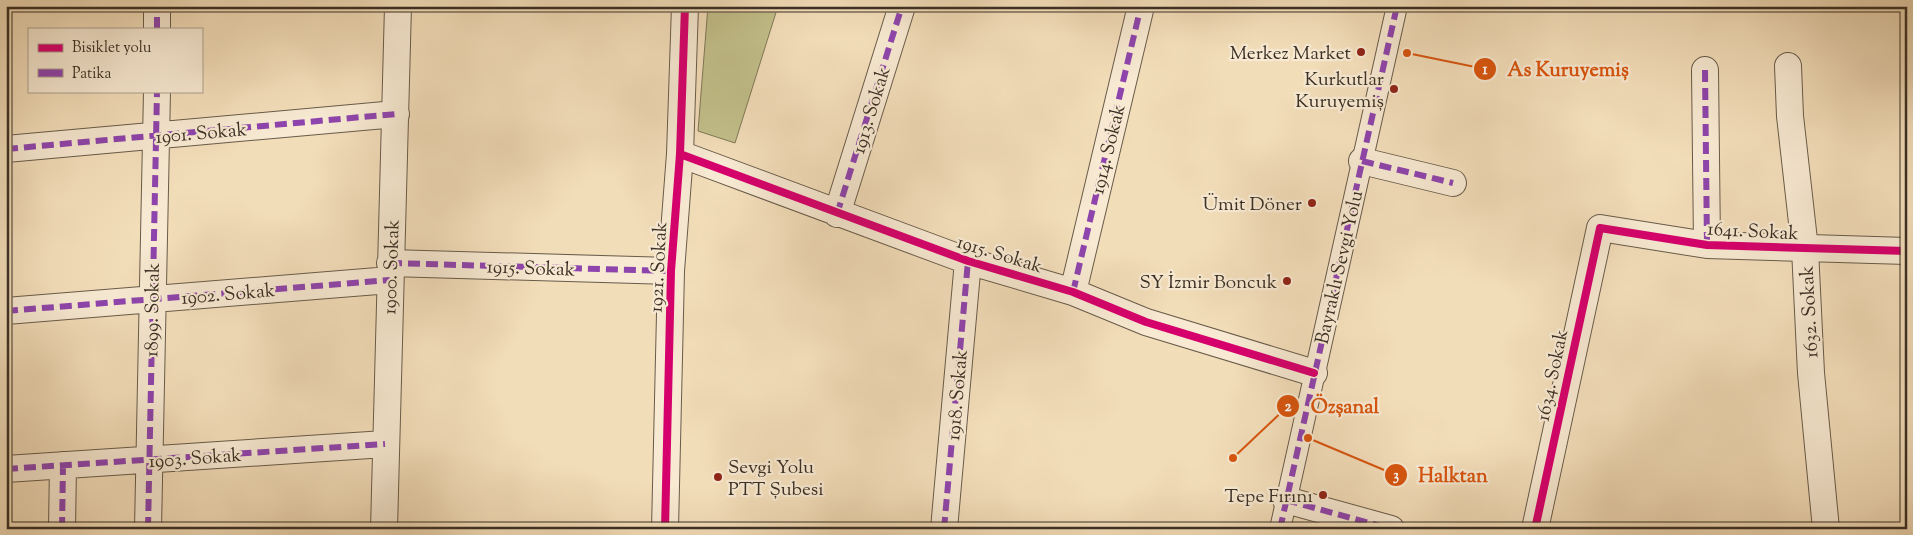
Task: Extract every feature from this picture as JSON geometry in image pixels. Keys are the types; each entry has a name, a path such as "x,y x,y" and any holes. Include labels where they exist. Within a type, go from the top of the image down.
{"street":[{"path":"157,6 157,28"},
{"name":"1900. Sokak","path":"384,529 398,6"},
{"name":"1921. Sokak","path":"665,529 671,272 680,154 686,6"},
{"name":"1913. Sokak","path":"838,214 902,6"},
{"name":"1914. Sokak","path":"1073,292 1141,6"},
{"name":"Bayraklı Sevgi Yolu","path":"1280,529 1397,6"},
{"name":"1632. Sokak","path":"1788,66 1790,116 1805,249 1811,373 1826,529"},
{"path":"1705,70 1707,245"},
{"name":"1899. Sokak","path":"148,529 156,92"},
{"name":"1901. Sokak","path":"6,149 396,114"},
{"name":"1915. Sokak","path":"680,154 968,262 1073,292 1146,322 1314,374"},
{"path":"1362,161 1453,183"},
{"name":"1641. Sokak","path":"1600,228 1707,245 1907,251"},
{"name":"1634. Sokak","path":"1535,529 1600,228"},
{"name":"1918. Sokak","path":"944,529 968,262"},
{"name":"1915. Sokak","path":"390,272 671,272"},
{"name":"1902. Sokak","path":"6,312 151,300 390,272"},
{"name":"1903. Sokak","path":"6,469 385,444"},
{"path":"62,529 63,465"},
{"path":"1286,500 1391,529"}],"shaded area":[{"path":"708,6 778,6 735,143 698,131"}],"marked path":[{"path":"157,6 157,28"},
{"path":"837,214 902,6"},
{"path":"1073,292 1141,6"},
{"path":"1280,529 1397,6"},
{"path":"1705,70 1707,245"},
{"path":"148,529 157,92"},
{"path":"6,149 396,114"},
{"path":"1362,161 1453,183"},
{"path":"944,529 968,261"},
{"path":"390,263 671,271"},
{"path":"6,311 390,280"},
{"path":"6,469 385,444"},
{"path":"62,529 63,465"},
{"path":"1286,500 1391,529"}],"cycle path":[{"path":"665,529 671,271 680,154 685,6"},
{"path":"680,154 968,261 1073,292 1146,322 1314,373"},
{"path":"1535,529 1600,228 1707,245 1907,251"}],"place":[{"name":"Merkez Market","path":"1361,52"},
{"name":"As Kuruyemiş","path":"1407,53"},
{"name":"Kurkutlar Kuruyemiş","path":"1394,89"},
{"name":"Ümit Döner","path":"1312,203"},
{"name":"SY İzmir Boncuk","path":"1287,281"},
{"name":"Halktan","path":"1308,438"},
{"name":"Özşanal","path":"1233,458"},
{"name":"Sevgi Yolu PTT Şubesi","path":"718,477"},
{"name":"Tepe Fırını","path":"1323,495"}]}
